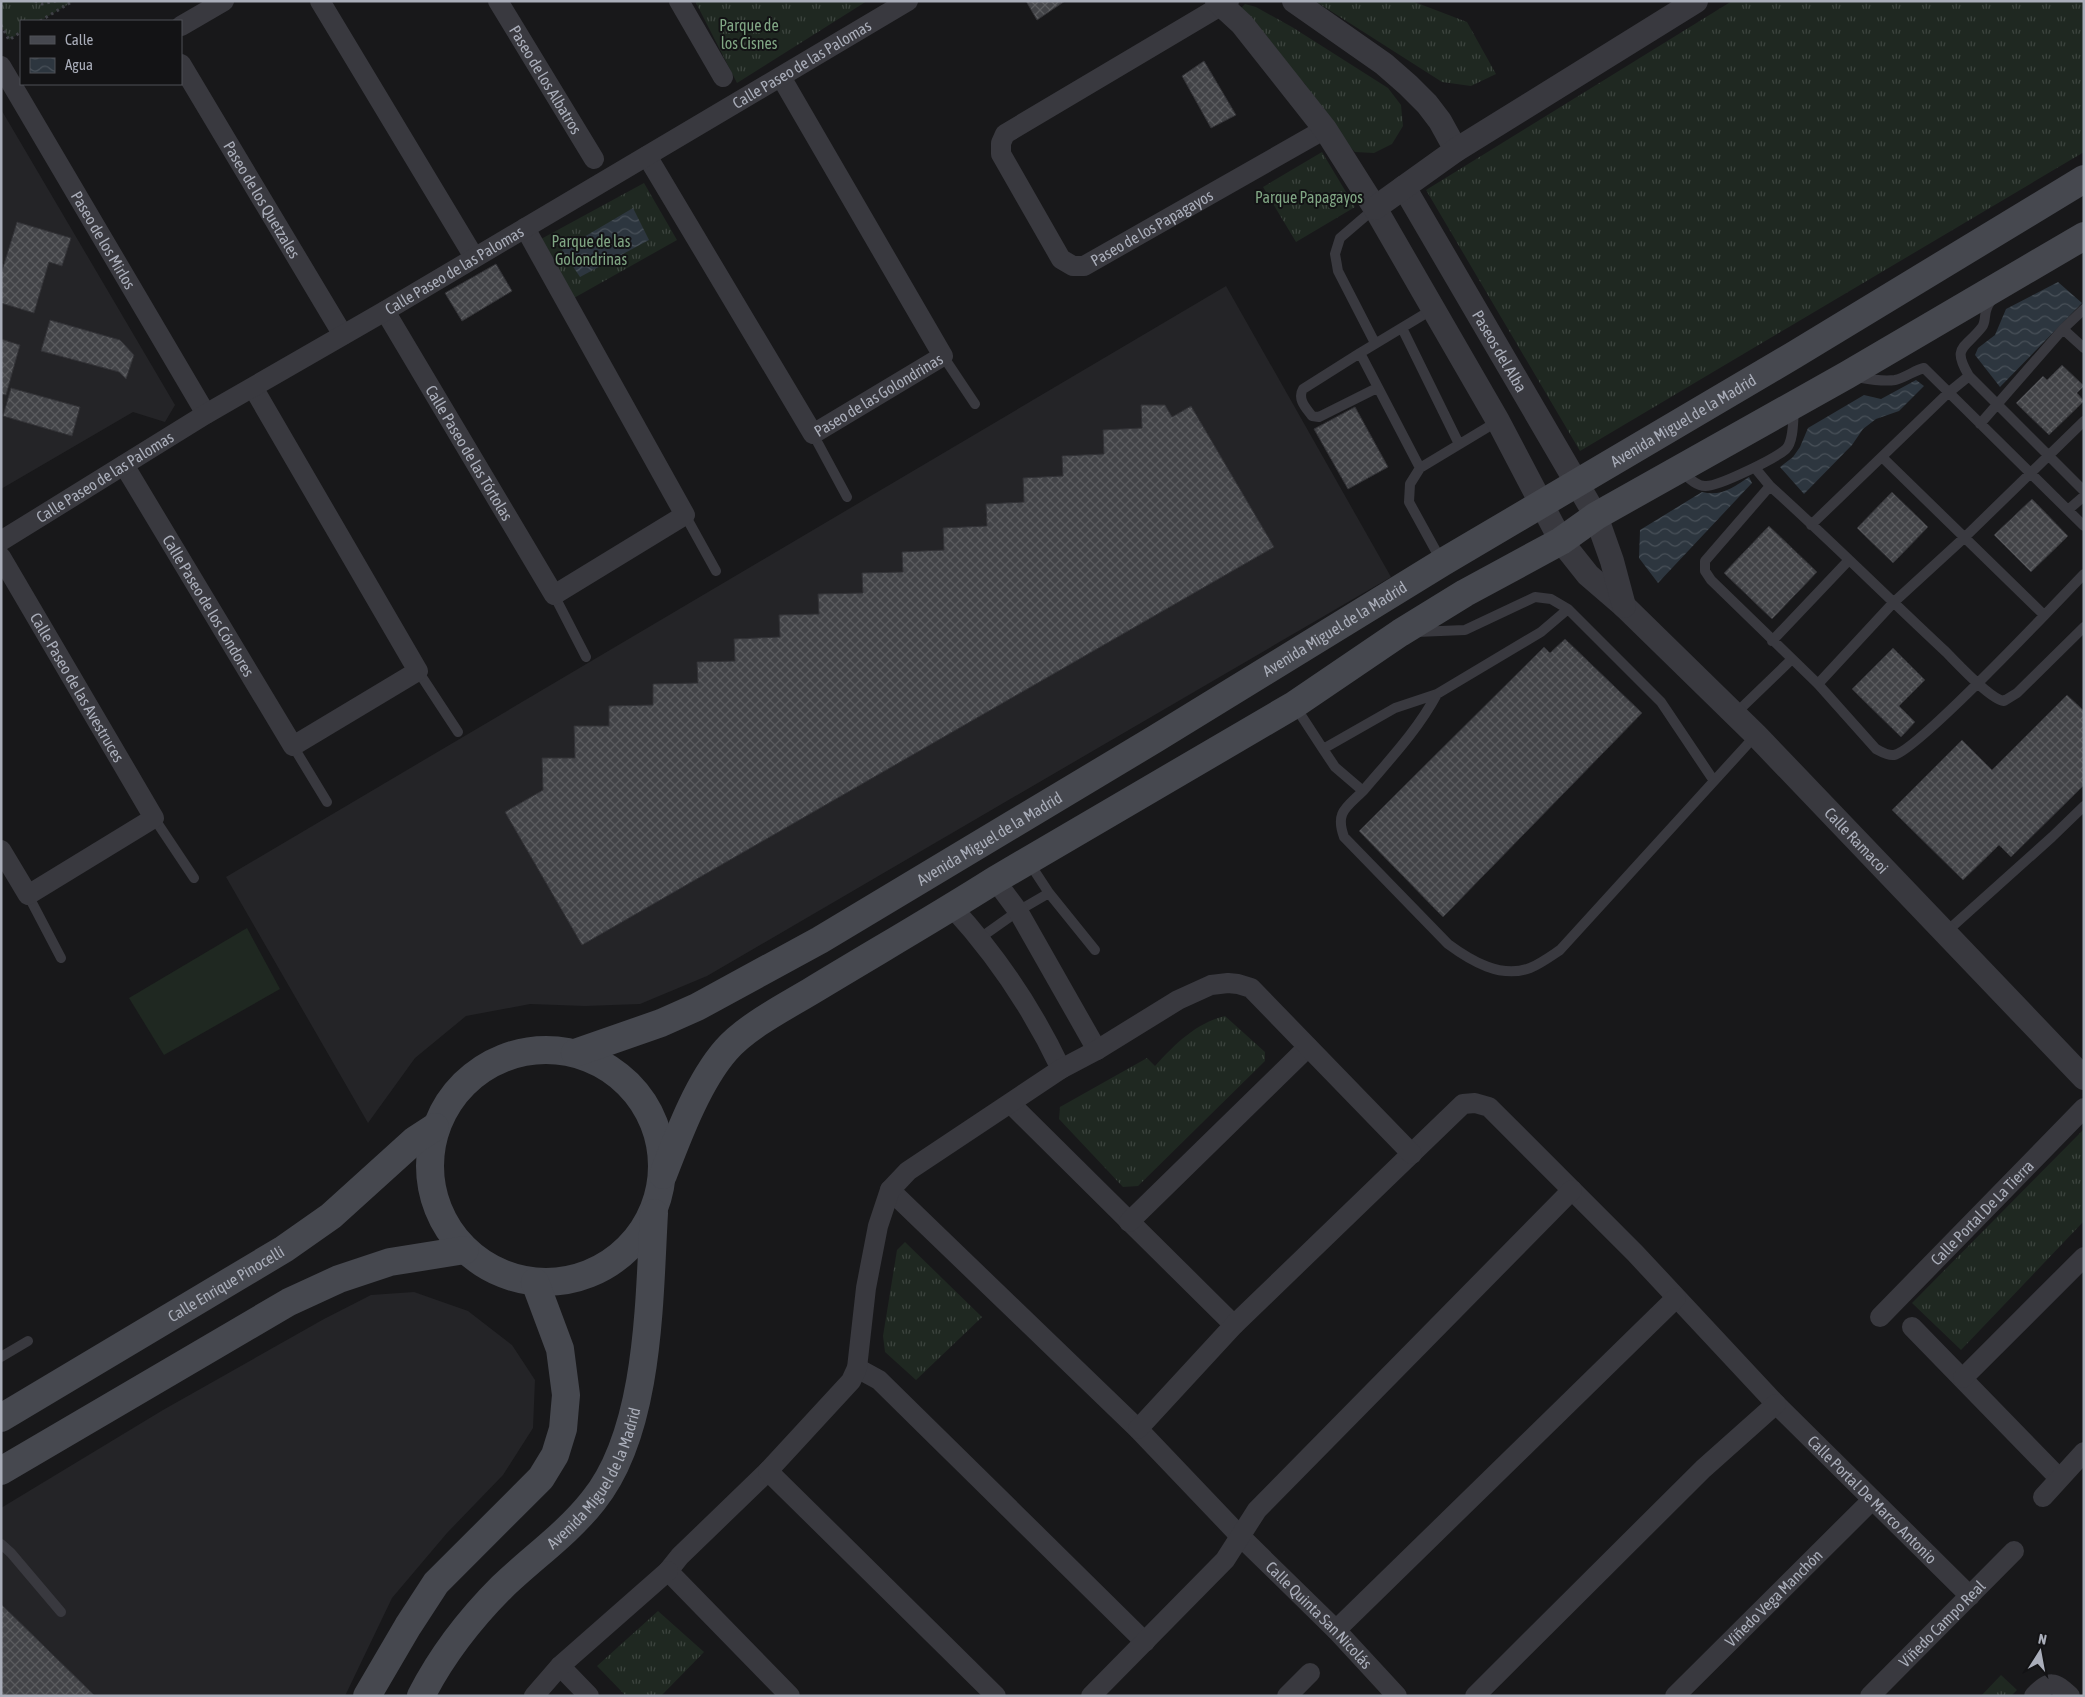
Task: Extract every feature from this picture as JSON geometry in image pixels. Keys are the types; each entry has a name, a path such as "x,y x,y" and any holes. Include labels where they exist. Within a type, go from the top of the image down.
{"main road":[{"name":"Avenida Miguel de la Madrid","path":"575,1053 661,1023 697,1006 820,940 1155,739 1443,562 1794,355 2084,179"},
{"path":"663,1175 662,1148 654,1122 641,1098 623,1078 600,1063 575,1053 546,1049 518,1053 491,1063 467,1079 448,1101 435,1127 429,1160 432,1192 444,1224 465,1250 497,1272 535,1282 557,1282 578,1278 604,1267 632,1245 645,1228 655,1209 663,1175 687,1116 714,1066 726,1050 736,1041 788,1006 952,908 1027,860 1294,705 1400,632 1465,593 1560,540 1596,516 1847,375 2084,236"},
{"name":"Calle Enrique Pinocelli","path":"1,1418 284,1249 331,1216 416,1140 435,1127"},
{"name":"Avenida Miguel de la Madrid","path":"421,1696 450,1647 473,1617 580,1517 611,1476 624,1447 640,1380 648,1316 655,1209"},
{"path":"1,1471 289,1302 339,1278 390,1262 465,1250"},
{"path":"367,1696 408,1626 436,1584 535,1484 555,1455 563,1428 566,1395 560,1349 535,1282"}],"street":[{"path":"182,25 224,1"},
{"path":"320,1 474,257"},
{"name":"Paseo de los Albatros","path":"498,1 594,159"},
{"path":"679,1 723,78"},
{"name":"Calle Paseo de las Palomas","path":"1,541 206,414 254,389 908,1"},
{"path":"1294,1 1384,64 1408,85 1440,121 1456,150"},
{"path":"1375,208 1456,150 1696,1"},
{"path":"1223,3 1268,56 1325,129 1375,208 1498,421 1560,540"},
{"name":"Paseo de los Papagayos","path":"1223,3 1005,134 1001,154 1061,259 1073,266 1084,266 1325,129"},
{"name":"Paseo de los Mirlos","path":"1,66 206,414"},
{"name":"Paseo de los Quetzales","path":"182,66 343,335"},
{"name":"Paseo de las Golondrinas","path":"647,156 812,434 943,356 780,77"},
{"name":"Paseos del Alba","path":"1404,186 1596,516"},
{"path":"525,228 686,515 554,595"},
{"name":"Calle Paseo de las Tórtolas","path":"385,311 554,595"},
{"path":"254,389 418,671 293,746"},
{"name":"Calle Paseo de los Cóndores","path":"124,465 293,746"},
{"path":"1596,516 1612,560 1624,606"},
{"name":"Calle Ramacoi","path":"1560,540 1588,575 1624,606 1756,735 2084,1078"},
{"name":"Calle Paseo de las Avestruces","path":"1,558 154,818"},
{"path":"1,850 28,895 154,818"},
{"path":"995,880 1018,911 1097,1050"},
{"path":"952,908 980,938 1026,1004 1044,1034 1061,1069"},
{"path":"534,1696 560,1666 668,1571 768,1471 851,1381 857,1368 866,1288 878,1226 890,1190 908,1171 1061,1069 1097,1050 1178,1000 1211,985 1228,982 1238,984 1251,988 1412,1154"},
{"path":"1129,1222 1308,1047"},
{"name":"Calle Portal De Marco Antonio","path":"1138,1429 1234,1325 1463,1104 1475,1103 1488,1107 1572,1190 1776,1404 1970,1596"},
{"path":"1011,1104 1234,1325"},
{"name":"Calle Portal De La Tierra","path":"1880,1317 2084,1108"},
{"name":"Calle Quinta San Nicolás","path":"890,1190 1138,1429 1240,1536 1336,1630 1397,1696"},
{"path":"1090,1696 1226,1560 1257,1510 1572,1190"},
{"path":"1962,1378 2084,1257"},
{"path":"1336,1630 1676,1298"},
{"path":"1912,1327 2059,1478"},
{"path":"857,1368 879,1380 1145,1642"},
{"path":"1475,1696 1703,1469 1776,1404"},
{"path":"2044,1497 2084,1452"},
{"path":"768,1471 996,1696"},
{"name":"Viñedo Vega Manchón","path":"1676,1696 1872,1500"},
{"name":"Viñedo Campo Real","path":"1870,1696 2014,1551"},
{"path":"668,1571 790,1696"},
{"path":"560,1666 590,1696"},
{"path":"1287,1696 1310,1673"},
{"path":"2040,1690 2060,1686 2070,1696"}],"lane":[{"path":"1375,208 1340,238 1335,254 1338,271 1375,343"},
{"path":"2000,285 1987,308 1983,326 1964,345 1960,353 1960,362 1969,376 2084,491"},
{"path":"1980,424 2084,308"},
{"path":"1377,388 1319,417 1312,416 1301,399 1300,394 1303,389 1375,343 1434,309"},
{"path":"1402,328 1459,444"},
{"path":"2064,329 2084,348"},
{"path":"1360,353 1420,468"},
{"path":"943,356 975,404"},
{"path":"1847,375 1876,380 1897,380 1913,371 1924,368 2029,474 2084,526"},
{"path":"1811,525 1948,393 1969,376"},
{"path":"1679,470 1699,485 1709,486 1755,468 1786,449 1791,437 1794,405"},
{"path":"1443,562 1409,502 1410,484 1420,468 1498,421"},
{"path":"1818,684 1893,603 2084,422"},
{"path":"812,434 847,497"},
{"path":"1882,457 2044,615"},
{"path":"1755,468 1770,486 1848,561 1997,700 2004,701 2011,698 2084,626"},
{"path":"1770,486 1704,561 1705,571 1711,580 1818,684 1876,749 1886,754 1894,755 1904,751 1933,726 2084,574"},
{"path":"2068,510 2084,496"},
{"path":"686,515 716,570"},
{"path":"1772,641 1848,561"},
{"name":"Calle Paseo de las Tórtolas","path":"554,595 586,657"},
{"path":"1400,632 1465,630 1535,597 1550,599 1568,609 1661,702 1714,782"},
{"path":"1324,750 1396,708 1436,694 1541,632 1568,609"},
{"path":"1735,714 1792,659"},
{"path":"418,671 458,732"},
{"path":"1436,694 1423,719 1363,791 1341,812 1340,825 1344,838 1448,944 1466,957 1502,972 1530,968 1560,950 1756,735"},
{"path":"1294,705 1335,767 1363,791"},
{"name":"Calle Paseo de los Cóndores","path":"293,746 327,802"},
{"path":"1945,932 2052,838 2084,806"},
{"name":"Calle Paseo de las Avestruces","path":"154,818 194,878"},
{"path":"1027,860 1049,893 1095,950"},
{"path":"980,938 1018,911 1049,893"},
{"path":"28,895 61,958"},
{"path":"1,1357 28,1341"},
{"path":"1,1544 61,1612"}],"path":[{"path":"35,1 42,4 56,1"},
{"path":"42,20 73,1"},
{"path":"1,25 9,40 20,33"}],"shaded area":[{"path":"2,111 175,405 165,422 133,412 1,489"},
{"path":"1226,286 1391,577 707,976 640,1004 585,1006 530,1004 466,1016 415,1058 368,1123 226,877"},
{"path":"414,1292 468,1311 512,1345 535,1380 533,1428 503,1475 447,1533 392,1598 345,1696 1,1696 1,1508 163,1410 324,1319 371,1295"}],"green space":[{"path":"1,1 74,1 42,20 20,20 20,33 9,40 1,25"},
{"name":"Parque de los Cisnes","path":"695,1 867,1 737,83"},
{"path":"1315,1 1412,1 1467,22 1496,74 1471,86 1442,82"},
{"path":"1732,1 2084,1 2084,152 1580,451 1426,190"},
{"path":"1245,4 1256,7 1292,27 1388,88 1401,105 1403,126 1392,144 1374,153 1355,152 1336,133 1305,84 1245,21 1239,10"},
{"name":"Parque Papagayos","path":"1322,152 1355,207 1296,242 1263,187"},
{"name":"Parque de las Golondrinas","path":"644,183 677,240 574,298 541,239"},
{"path":"247,928 280,989 164,1055 129,998"},
{"path":"1225,1016 1265,1052 1265,1061 1138,1186 1123,1187 1059,1119 1060,1107 1147,1058 1155,1066 1178,1042 1195,1029 1214,1019"},
{"path":"2084,1129 2084,1221 1961,1350 1912,1303"},
{"path":"905,1242 982,1317 916,1380 885,1352 883,1336 897,1250"},
{"path":"658,1611 704,1652 661,1696 626,1696 597,1666"},
{"path":"2001,1675 2017,1690 2011,1696 1981,1696"}],"water":[{"path":"633,208 649,240 580,277 562,250"},
{"path":"2058,282 2082,303 2000,387 1975,355 1978,348 1995,335 2006,309"},
{"path":"1916,380 1924,386 1899,411 1876,419 1863,429 1852,445 1804,494 1780,467 1793,457 1800,447 1808,428 1864,395 1881,399"},
{"path":"1749,477 1752,483 1658,583 1639,558 1640,530 1702,492 1721,492"}],"building":[{"path":"1026,1 1065,1 1037,20"},
{"path":"1204,61 1236,115 1211,128 1182,76"},
{"path":"17,222 71,238 62,266 49,262 34,313 1,303 1,274"},
{"path":"496,264 512,291 462,321 445,293"},
{"path":"50,320 120,340 134,355 126,379 119,372 41,351"},
{"path":"1,339 20,345 6,395 1,394"},
{"path":"2062,365 2084,386 2077,393 2084,401 2049,435 2016,403 2043,376 2047,380"},
{"path":"11,388 80,407 72,436 3,416"},
{"path":"1141,405 1165,405 1172,417 1191,406 1274,547 582,945 505,812 543,790 542,758 575,758 574,726 609,726 609,706 653,705 653,684 698,683 697,662 735,661 734,639 780,637 779,615 819,614 818,594 863,593 862,573 903,572 902,552 944,550 943,528 987,526 986,504 1024,502 1023,478 1063,476 1062,456 1104,454 1103,430 1142,428"},
{"path":"1355,407 1388,467 1348,489 1314,429"},
{"path":"1892,492 1928,527 1893,563 1857,528"},
{"path":"2032,499 2068,536 2031,572 1994,535"},
{"path":"1769,526 1817,572 1772,619 1724,573"},
{"path":"1565,639 1642,713 1443,917 1359,831 1544,647 1550,653"},
{"path":"1893,648 1925,680 1899,706 1915,722 1901,737 1852,689"},
{"path":"2067,695 2084,711 2084,785 2011,857 1999,845 1963,880 1892,810 1962,740 1992,770"},
{"path":"1,1604 95,1696 1,1696"}]}
